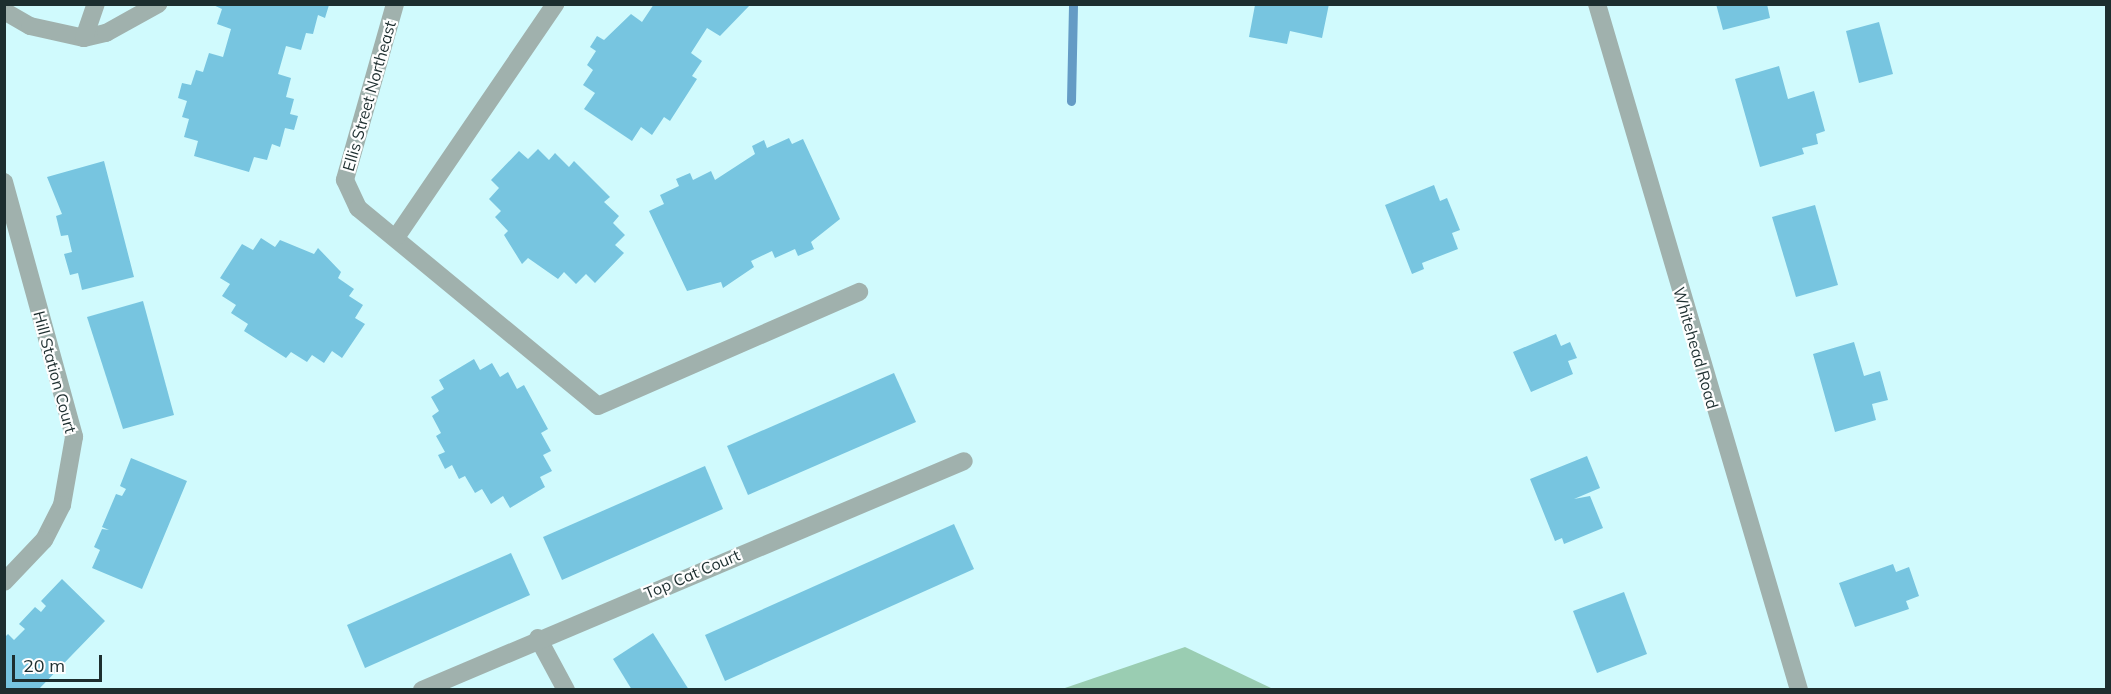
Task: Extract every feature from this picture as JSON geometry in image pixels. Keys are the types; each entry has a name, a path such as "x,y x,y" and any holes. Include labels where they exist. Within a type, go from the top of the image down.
{"street":[{"path":"84,38 96,4"},
{"path":"4,11 30,26 84,38 106,33 158,4"},
{"name":"Ellis Street Northeast","path":"395,4 345,180 358,208 397,236 598,406 859,292"},
{"path":"397,236 555,4"},
{"name":"Whitehead Road","path":"1597,4 1799,690"},
{"name":"Hill Station Court","path":"4,182 74,437 62,505 44,540 4,582"},
{"name":"Top Cat Court","path":"422,690 538,638 964,461"},
{"path":"538,638 567,690"}],"green space":[{"path":"1185,647 1273,689 1062,689"}],"building":[{"path":"211,4 329,5 325,18 318,15 313,34 306,33 301,50 286,46 278,74 291,78 286,97 294,99 290,114 298,116 294,130 285,128 280,147 272,144 267,160 254,157 249,172 194,156 198,141 184,137 189,119 182,117 187,101 178,98 182,83 191,85 196,70 203,72 209,53 223,57 231,29 217,24 222,9"},
{"path":"654,4 751,4 720,36 707,28 691,53 702,61 692,76 697,79 670,121 664,117 652,135 641,127 632,141 584,109 595,93 583,85 593,70 587,65 596,51 590,47 597,36 604,40 631,14 642,22"},
{"path":"1329,4 1322,38 1290,31 1287,44 1249,37 1255,5"},
{"path":"1716,4 1767,4 1770,18 1723,30"},
{"path":"1879,22 1893,74 1859,83 1846,31"},
{"path":"1779,66 1788,99 1814,91 1825,131 1816,134 1818,144 1802,148 1804,154 1760,167 1735,79"},
{"path":"789,138 792,144 803,139 840,219 811,242 814,249 798,256 795,249 775,258 772,251 751,261 754,267 723,288 721,282 687,291 649,211 664,204 660,195 679,186 676,179 690,173 693,180 711,171 715,180 755,154 752,146 764,140 767,148"},
{"path":"538,149 549,160 555,153 569,167 574,161 610,197 604,202 619,216 613,223 625,235 615,245 624,253 595,283 586,274 576,284 564,272 558,279 528,258 522,264 504,235 508,231 495,217 501,211 489,199 499,188 491,180 519,151 528,159"},
{"path":"104,161 134,277 82,290 78,273 70,275 64,254 72,252 68,235 61,236 56,216 62,214 47,177"},
{"path":"1434,185 1440,201 1447,198 1460,230 1452,233 1458,249 1422,263 1424,269 1412,274 1385,205"},
{"path":"1815,205 1838,285 1796,297 1772,217"},
{"path":"261,238 275,247 280,240 314,254 318,248 341,272 338,278 354,289 349,296 363,305 355,318 365,324 342,358 332,351 324,363 312,355 307,362 291,352 286,358 244,331 248,324 231,313 236,305 222,296 230,284 220,278 242,244 253,250"},
{"path":"143,301 174,415 123,429 87,317"},
{"path":"1556,334 1561,346 1570,342 1577,358 1568,361 1573,374 1531,392 1513,352"},
{"path":"1854,342 1864,376 1880,371 1888,400 1872,404 1876,420 1835,432 1813,354"},
{"path":"474,359 480,370 492,363 500,377 508,372 517,389 524,385 548,429 541,433 551,451 543,455 552,471 540,477 545,487 510,508 503,496 491,504 482,489 475,493 465,476 459,479 452,465 445,469 438,455 445,452 436,436 441,433 432,416 439,411 431,397 444,389 439,380"},
{"path":"894,373 916,422 748,495 727,446"},
{"path":"1587,456 1600,488 1574,499 1590,496 1603,528 1564,544 1562,538 1555,541 1530,479"},
{"path":"131,458 187,481 142,589 92,568 100,550 94,547 102,529 109,530 102,527 116,494 122,496 126,489 120,486"},
{"path":"705,466 723,509 562,580 543,537"},
{"path":"954,524 974,569 725,681 705,635"},
{"path":"511,553 530,595 365,668 347,625"},
{"path":"1893,564 1896,572 1909,567 1919,596 1906,601 1909,609 1855,627 1839,583"},
{"path":"62,579 105,621 38,690 4,690 4,638 8,634 14,640 25,629 19,624 35,607 41,612 46,606 41,601"},
{"path":"1624,592 1647,654 1597,673 1573,611"},
{"path":"653,633 689,690 632,690 613,659"}],"waterway":[{"path":"1071,101 1073,4"}]}
